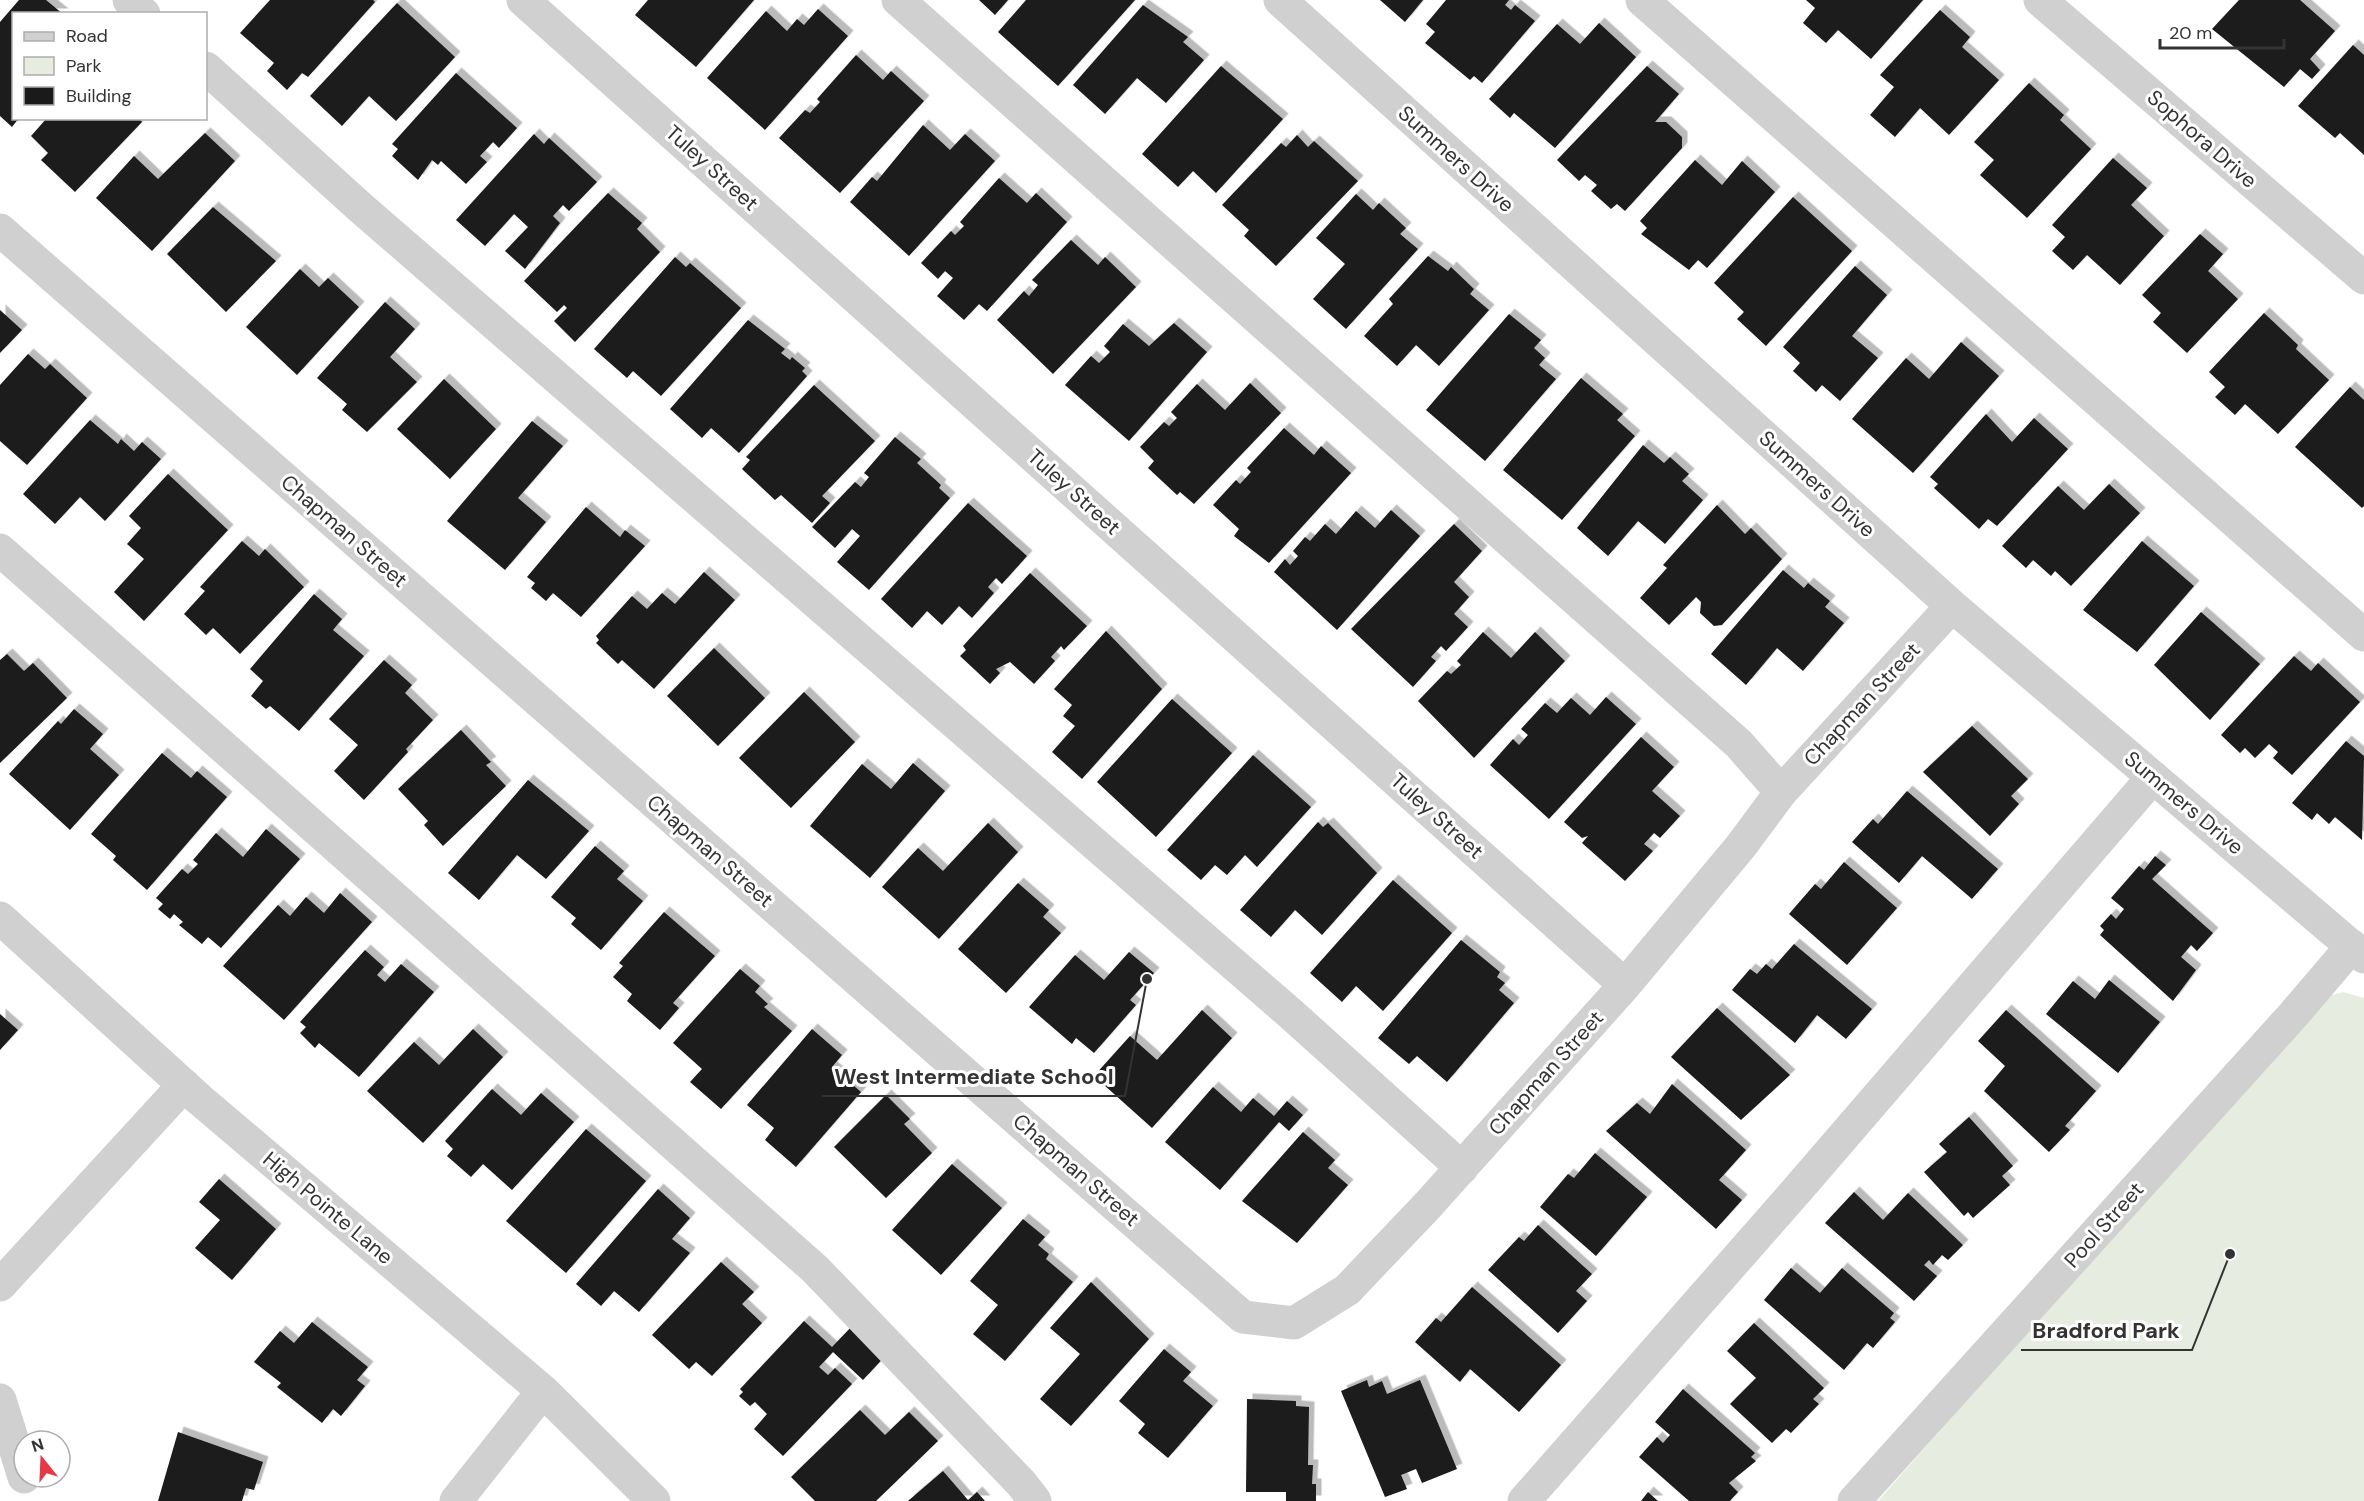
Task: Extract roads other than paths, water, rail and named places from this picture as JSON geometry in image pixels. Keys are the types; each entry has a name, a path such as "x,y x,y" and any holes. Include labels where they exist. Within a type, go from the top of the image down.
{"street":[{"path":"129,0 142,12"},
{"name":"Tuley Street","path":"524,0 1625,985"},
{"path":"898,0 1738,744 1781,792"},
{"name":"Summers Drive","path":"1280,0 1952,606 2358,951"},
{"path":"1642,0 2364,635"},
{"name":"Sophora Drive","path":"2040,0 2364,278"},
{"path":"207,69 361,208 1246,975 1462,1168"},
{"name":"Chapman Street","path":"0,230 1244,1317 1294,1323 1347,1290 1462,1168 1625,985 1741,846 1781,792 1952,606"},
{"path":"0,550 815,1269 1021,1483 1035,1501"},
{"path":"1524,1501 1798,1189 2153,777"},
{"name":"High Pointe Lane","path":"0,918 184,1085 543,1391 654,1501"},
{"name":"Pool Street","path":"1854,1501 2216,1101 2358,951"},
{"path":"0,1285 184,1085"},
{"path":"456,1501 543,1391"},
{"path":"0,1400 12,1438"}],"place":[{"name":"West Intermediate School","path":"1147,979"},
{"name":"Bradford Park","path":"2230,1254"}]}
